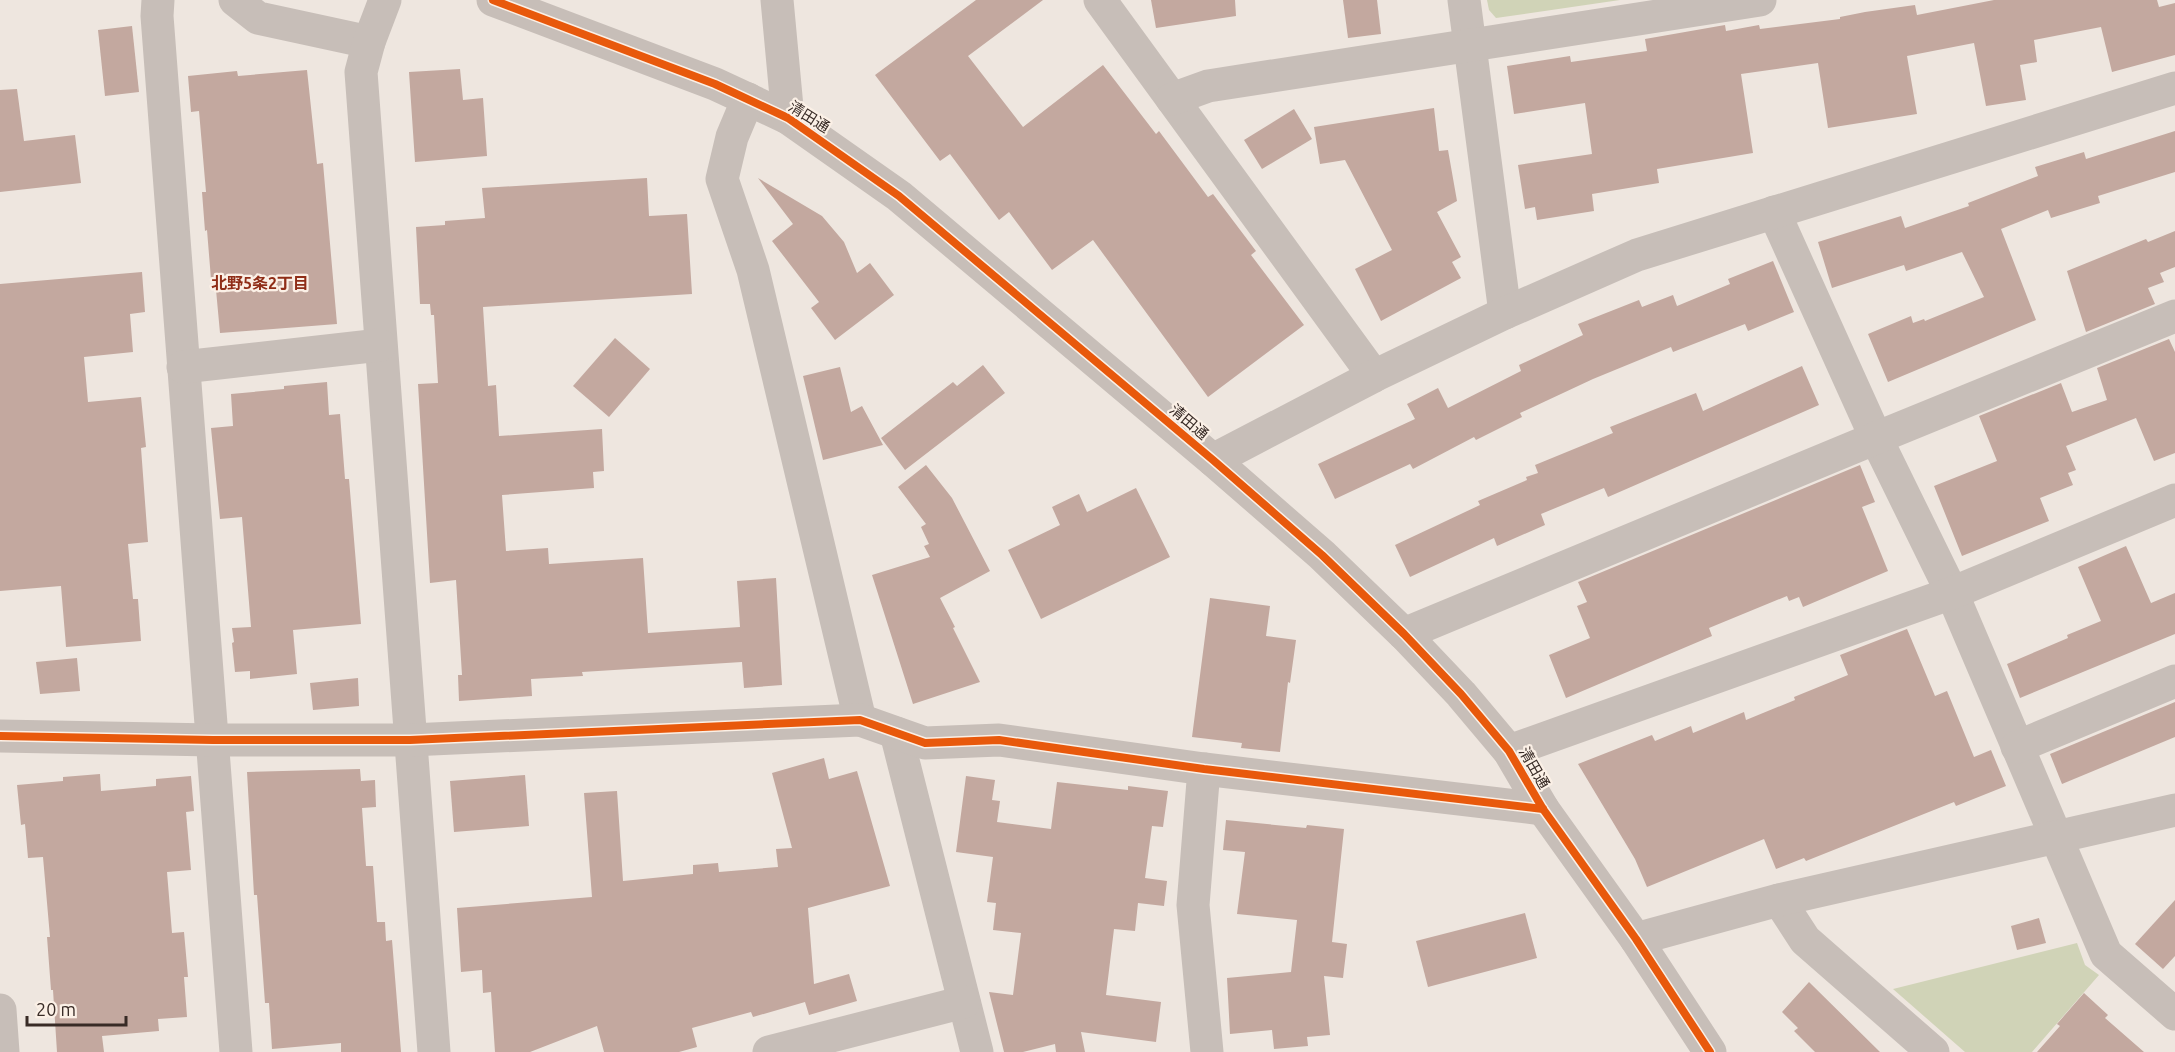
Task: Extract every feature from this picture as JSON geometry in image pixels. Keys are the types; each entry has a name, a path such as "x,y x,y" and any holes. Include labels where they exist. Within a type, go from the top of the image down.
{"street":[{"path":"158,0 157,16 183,367 236,1052"},
{"path":"235,0 258,18 369,42"},
{"path":"385,0 369,42 361,72 434,1052"},
{"name":"清田通","path":"493,0 715,84 788,118 899,196 1213,460 1322,555 1404,634 1461,694 1509,751 1543,809 1636,939 1710,1052"},
{"path":"777,0 788,118"},
{"path":"1100,0 1374,376"},
{"path":"1464,0 1505,313"},
{"path":"1172,99 1209,86 1471,46 1667,7 1760,0"},
{"path":"1213,460 1374,376 1505,313 1637,255 2175,88"},
{"path":"748,99 732,137 722,179 753,270 860,720"},
{"path":"1774,213 1876,438 1952,593 2106,954 2175,1014"},
{"path":"1404,634 2175,316"},
{"path":"183,367 380,345"},
{"path":"1509,751 1952,593 2175,500"},
{"path":"2017,747 2175,681"},
{"path":"0,736 213,740 410,740 860,720 925,742 999,740 1204,769 1543,809"},
{"path":"896,733 977,1052"},
{"path":"1204,769 1193,905 1207,1052"},
{"path":"1636,939 1779,900 2175,810"},
{"path":"1779,900 1805,940 1933,1052"},
{"path":"769,1052 964,1002"},
{"path":"0,1010 3,1052"}],"green space":[{"path":"1487,0 1620,0 1496,18 1489,10"},
{"path":"2077,943 2085,965 2099,975 2032,1052 1965,1052 1893,989"}],"building":[{"path":"976,0 1043,0 968,56 1023,127 1103,65 1156,134 1159,131 1208,197 1213,194 1256,251 1251,255 1304,325 1208,397 1093,240 1052,270 1009,212 999,220 950,154 940,161 875,75"},
{"path":"1151,0 1235,0 1236,16 1156,28"},
{"path":"1343,0 1377,0 1381,34 1348,38"},
{"path":"1994,0 2157,0 2159,7 2175,3 2175,55 2112,72 2101,27 2034,40 2037,62 2020,65 2026,100 1986,106 1974,43 1907,56 1917,114 1828,128 1818,63 1741,74 1753,153 1657,169 1659,183 1592,194 1594,211 1537,220 1535,207 1525,209 1518,165 1592,154 1585,103 1514,114 1507,66 1570,56 1571,62 1647,51 1645,39 1725,25 1726,31 1759,25 1760,29 1840,19 1840,17 1865,12 1915,5 1917,15"},
{"path":"132,26 139,92 105,96 98,30"},
{"path":"460,69 463,100 483,98 487,156 415,162 409,72"},
{"path":"307,70 317,164 323,163 337,324 220,333 215,279 211,279 207,230 205,231 202,192 206,192 199,111 191,112 188,76 237,71 238,76"},
{"path":"17,89 24,141 75,135 81,183 0,192 0,90"},
{"path":"1434,108 1439,151 1448,150 1457,201 1437,212 1461,257 1452,262 1461,278 1381,321 1355,269 1392,250 1345,160 1320,164 1314,127"},
{"path":"1294,109 1312,139 1262,169 1244,140"},
{"path":"2175,131 2175,172 2098,196 2100,203 2051,218 2048,210 2001,229 2036,320 1888,382 1868,334 1911,316 1913,323 1924,319 1925,321 1984,297 1962,252 1906,271 1904,265 1832,288 1818,242 1901,216 1905,228 1969,206 1968,203 2038,176 2035,167 2084,152 2086,159"},
{"path":"647,178 649,216 687,214 692,294 483,307 488,386 496,385 499,436 602,429 604,471 593,472 594,488 502,495 506,551 548,548 549,564 643,558 648,633 740,627 737,581 776,578 782,685 744,688 742,662 582,672 583,676 531,679 532,696 459,701 458,675 462,675 456,580 430,583 418,384 438,383 434,315 431,315 430,304 420,304 416,227 445,225 445,221 485,218 482,188"},
{"path":"758,178 822,216 844,242 857,273 870,263 894,295 835,340 811,308 819,302 772,241 793,224"},
{"path":"2175,231 2175,267 2160,273 2164,282 2148,288 2155,304 2086,332 2067,271 2146,239 2148,242"},
{"path":"1773,261 1794,312 1748,331 1745,324 1673,352 1671,347 1593,379 1520,413 1522,417 1476,440 1474,437 1413,469 1410,464 1335,499 1318,464 1415,419 1407,404 1438,388 1448,408 1521,371 1519,365 1583,335 1578,324 1639,300 1642,307 1673,295 1677,306 1730,284 1728,279"},
{"path":"142,272 145,312 130,314 133,352 84,357 88,402 141,397 146,447 141,448 148,542 128,544 133,599 138,599 141,641 66,647 61,586 0,591 0,284"},
{"path":"615,338 650,369 609,417 573,386"},
{"path":"2169,339 2175,352 2175,453 2154,461 2136,418 2066,446 2076,470 2068,473 2073,485 2040,498 2049,521 1962,556 1934,486 1997,461 1979,416 2061,383 2072,412 2107,400 2097,368"},
{"path":"983,365 1005,393 905,470 881,438 953,382 957,386"},
{"path":"1802,366 1819,405 1608,497 1604,488 1541,514 1545,525 1497,546 1494,538 1410,577 1395,545 1480,505 1478,501 1527,480 1526,477 1538,473 1535,465 1613,433 1610,427 1696,393 1703,411"},
{"path":"840,367 851,412 862,406 883,445 823,460 803,376"},
{"path":"327,382 329,415 340,414 345,479 349,479 361,624 293,630 297,674 250,679 250,671 235,672 232,643 234,642 232,628 251,627 242,517 220,519 211,428 233,426 231,394"},
{"path":"926,465 952,498 990,571 940,598 980,682 913,704 872,575 930,557 924,546 929,544 921,527 926,524 898,487"},
{"path":"1860,465 1875,502 1862,507 1888,571 1803,607 1799,597 1789,601 1787,596 1709,628 1712,636 1566,698 1549,655 1590,638 1577,606 1587,602 1578,582"},
{"path":"1136,488 1170,557 1041,619 1008,550 1060,525 1052,507 1079,494 1087,512"},
{"path":"2126,546 2151,603 2175,593 2175,634 2020,698 2007,664 2101,621 2078,567"},
{"path":"1210,598 1270,606 1266,636 1296,640 1290,683 1288,682 1280,752 1241,748 1242,743 1192,737"},
{"path":"1907,629 1935,696 1947,691 1974,757 1991,750 2006,786 1956,806 1954,802 1806,861 1804,858 1776,869 1764,839 1647,887 1635,859 1578,764 1652,735 1655,741 1691,726 1693,733 1744,712 1746,720 1795,700 1794,697 1848,675 1840,655"},
{"path":"77,658 80,691 40,694 36,662"},
{"path":"358,678 359,706 313,710 310,683"},
{"path":"2175,702 2175,737 2062,784 2050,754"},
{"path":"824,758 829,779 857,771 890,886 808,908 814,984 849,974 857,1001 809,1015 805,1002 753,1017 751,1012 692,1028 697,1047 679,1052 604,1052 597,1026 530,1052 495,1052 491,992 483,993 482,970 461,972 457,908 592,897 584,793 617,791 623,881 693,874 693,865 718,863 719,872 778,867 776,849 792,848 772,773"},
{"path":"360,769 361,781 375,780 376,807 362,808 366,866 373,866 377,922 385,922 386,941 392,940 401,1052 341,1052 341,1043 272,1049 269,1003 265,1003 257,895 254,895 247,772"},
{"path":"100,774 101,791 156,786 156,779 191,776 194,811 186,812 191,870 167,872 172,933 184,932 188,977 184,977 187,1017 158,1019 159,1031 102,1036 104,1052 57,1052 43,857 28,858 25,824 21,825 17,785 63,781 63,777"},
{"path":"525,775 529,826 454,832 450,781"},
{"path":"966,776 995,780 992,800 1000,801 997,822 1051,829 1057,782 1128,790 1128,786 1168,791 1163,827 1152,826 1145,878 1167,881 1164,906 1138,903 1135,931 1114,929 1106,995 1161,1002 1156,1042 1081,1032 1085,1052 1056,1052 1055,1044 1023,1052 1004,1052 989,992 1013,995 1021,933 993,930 996,903 987,902 993,857 956,852"},
{"path":"1226,820 1306,828 1307,825 1344,829 1332,942 1347,944 1343,978 1324,976 1330,1035 1307,1037 1308,1046 1274,1049 1272,1030 1230,1034 1227,978 1291,972 1297,920 1237,914 1245,852 1223,850"},
{"path":"2175,900 2175,956 2163,969 2135,944"},
{"path":"1525,913 1537,958 1428,987 1416,941"},
{"path":"2039,918 2046,943 2017,950 2011,926"},
{"path":"1809,982 1880,1052 1815,1052 1794,1031 1798,1028 1782,1012"},
{"path":"2084,993 2108,1015 2105,1018 2144,1052 2037,1052 2060,1026 2057,1024"}],"cycle path":[{"path":"493,0 715,84 788,118 899,196 1213,460 1322,555 1404,634 1461,694 1509,751 1543,809 1636,939 1710,1052"},
{"path":"0,736 213,740 410,740 860,720 925,743 999,740 1204,769 1543,809"}],"district":[{"name":"北野5条2丁目","path":"260,283"}]}
